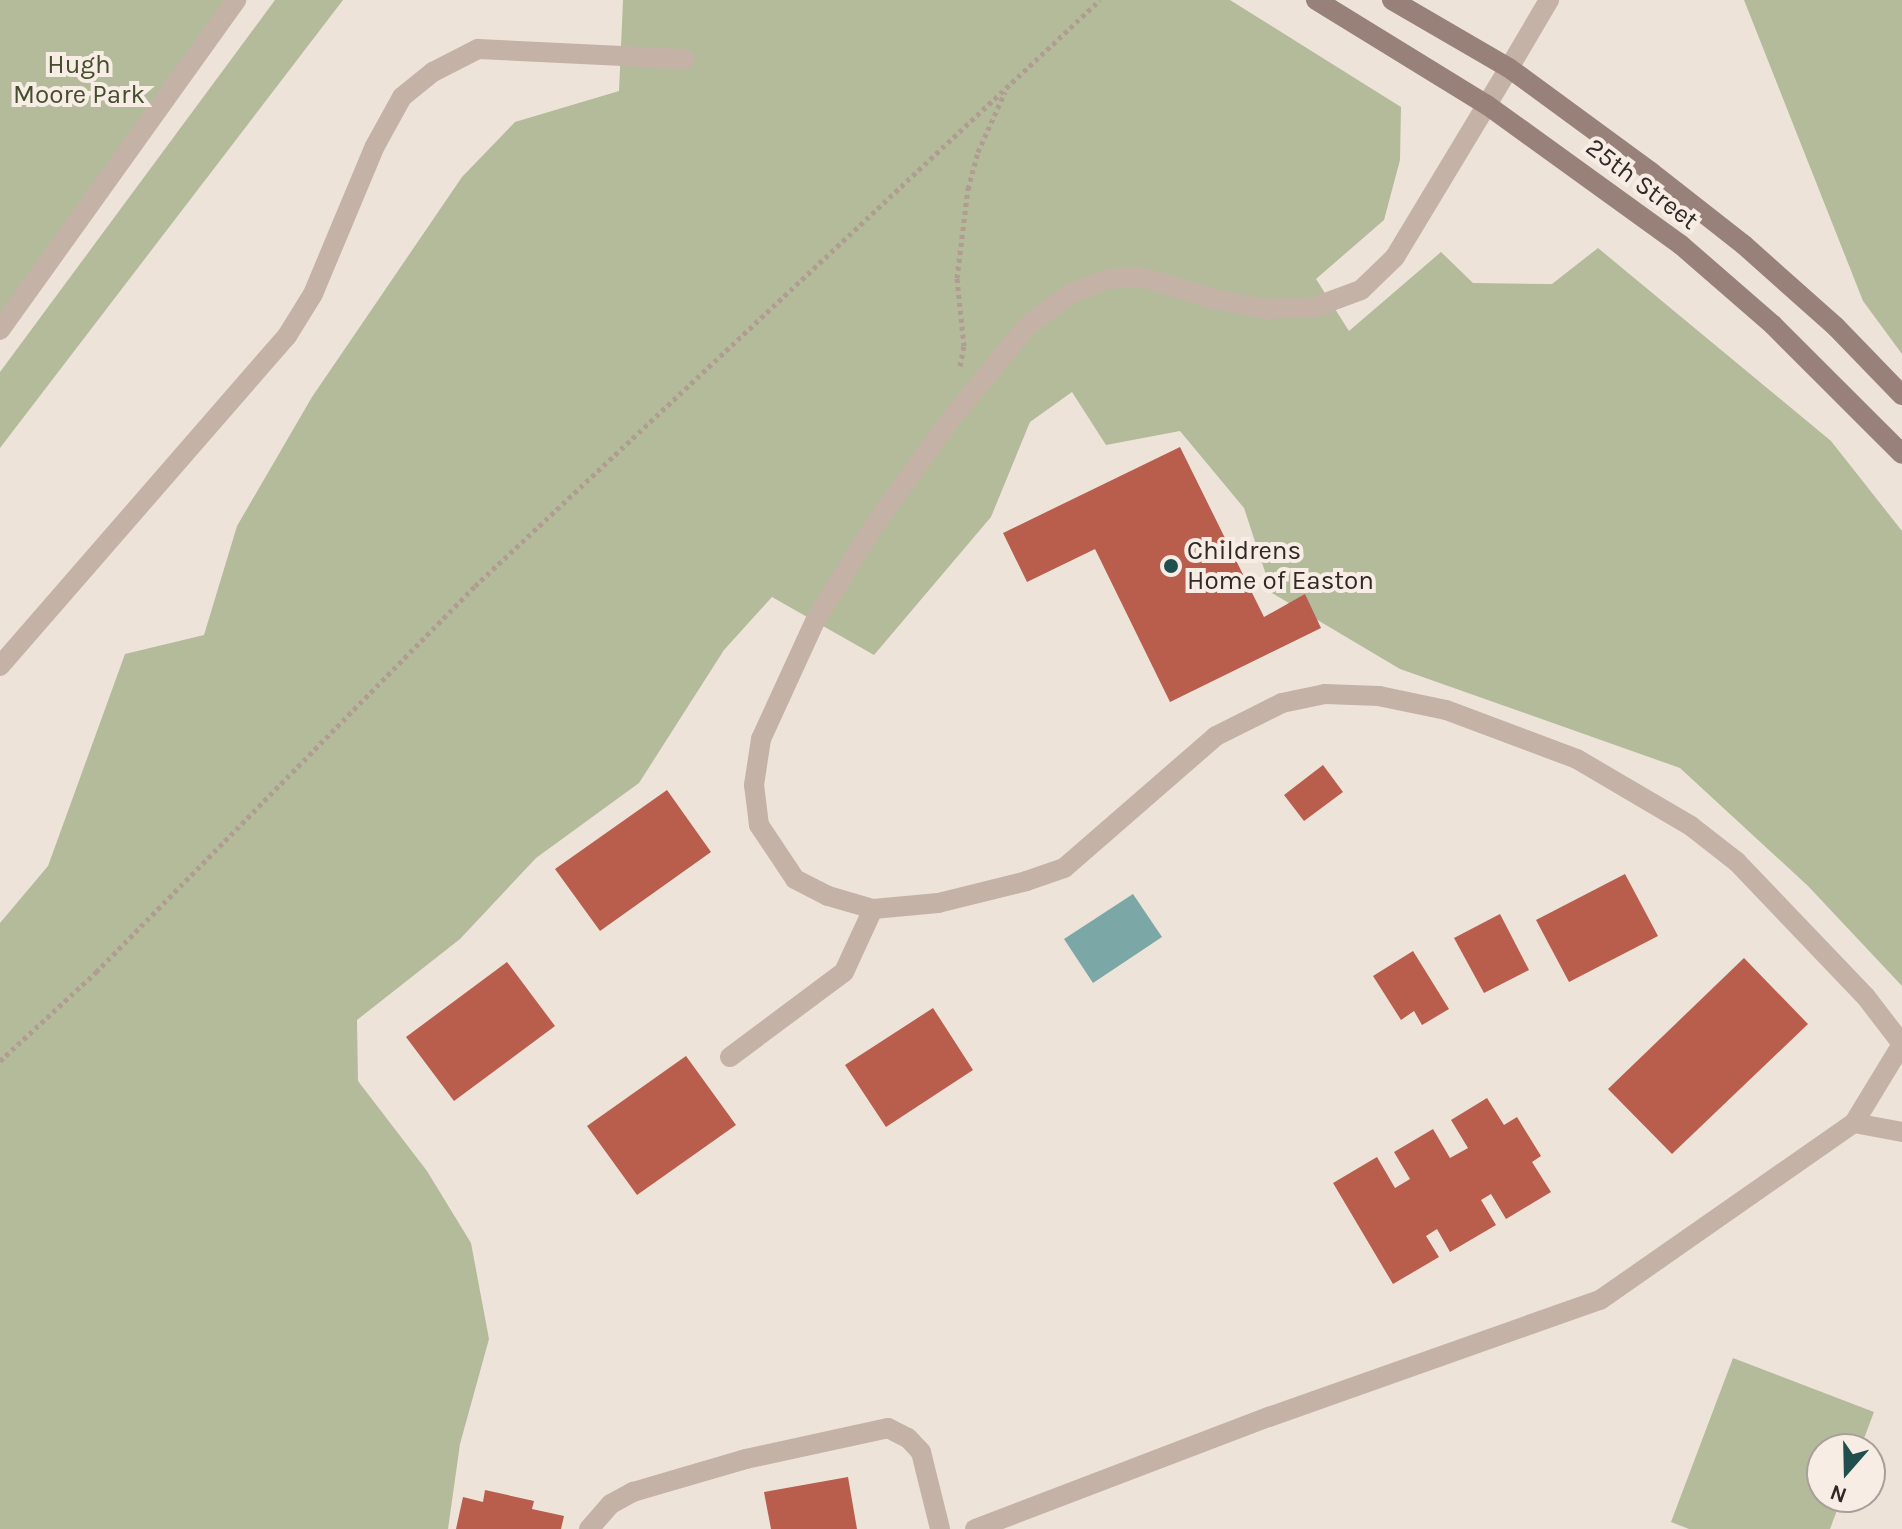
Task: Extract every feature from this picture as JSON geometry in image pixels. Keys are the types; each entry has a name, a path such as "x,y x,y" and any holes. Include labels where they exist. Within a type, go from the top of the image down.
{"main road":[{"name":"25th Street","path":"1316,0 1487,105 1681,245 1773,325 1902,454"},
{"name":"25th Street","path":"1392,0 1509,68 1599,132 1744,245 1836,327 1902,395"}],"street":[{"path":"0,330 236,0"},
{"path":"975,1529 1269,1417 1600,1300 1854,1123 1902,1044 1866,997 1737,862 1691,826 1577,759 1433,707 1379,696 1325,694 1282,703 1216,736 1064,868 1027,881 938,903 873,909 828,896 795,879 759,825 754,785 761,739 815,621 874,526 950,420 1028,325 1071,293 1107,279 1142,277 1214,299 1265,309 1315,307 1361,290 1395,257 1549,0"},
{"path":"0,666 287,336 313,294 375,146 402,97 433,72 478,49 685,59"},
{"path":"730,1057 844,972 873,909"},
{"path":"1854,1123 1902,1132"},
{"path":"589,1529 611,1504 633,1492 746,1459 888,1428 908,1438 921,1452 940,1529"}],"path":[{"path":"0,1061 107,961 475,586 1100,0"},
{"path":"958,375 964,346 957,278 968,189 978,152 1007,88"}],"green space":[{"name":"Hugh Moore Park","path":"0,0 236,0 0,330"},
{"path":"275,0 343,0 0,448 0,372"},
{"path":"623,0 1230,0 1401,107 1400,160 1384,220 1316,279 1349,331 1441,252 1473,283 1552,284 1598,248 1831,441 1902,531 1902,986 1808,886 1680,768 1400,669 1272,593 1244,508 1180,431 1106,445 1072,392 1030,422 991,517 874,655 772,597 724,650 639,783 536,858 460,939 357,1020 358,1081 427,1171 471,1243 489,1339 460,1444 448,1529 0,1529 0,923 48,866 125,654 204,635 237,526 312,397 462,177 515,122 619,91"},
{"path":"1744,0 1902,0 1902,354 1863,301"},
{"path":"1733,1358 1874,1412 1866,1433 1806,1433 1806,1513 1836,1513 1830,1529 1689,1529 1671,1522"}],"water":[{"path":"1133,894 1162,937 1093,983 1064,939"}],"building":[{"name":"Childrens Home of Easton","path":"1180,447 1264,617 1305,594 1321,628 1170,702 1095,549 1027,582 1003,533"},
{"path":"1323,765 1343,792 1304,821 1284,795"},
{"path":"667,790 711,852 600,931 555,869"},
{"path":"1625,874 1658,936 1569,982 1536,920"},
{"path":"1500,914 1529,970 1484,993 1454,938"},
{"path":"1413,951 1449,1009 1422,1025 1414,1011 1401,1020 1373,976"},
{"path":"1744,958 1808,1024 1672,1154 1608,1089"},
{"path":"507,962 555,1026 454,1101 406,1037"},
{"path":"933,1008 973,1070 886,1127 845,1065"},
{"path":"686,1056 736,1125 637,1195 587,1126"},
{"path":"1487,1098 1504,1125 1517,1117 1541,1156 1532,1162 1551,1192 1506,1219 1491,1194 1481,1200 1496,1225 1450,1252 1437,1229 1426,1236 1439,1257 1393,1284 1333,1183 1377,1157 1395,1188 1410,1179 1394,1152 1433,1129 1450,1158 1468,1148 1451,1120"},
{"path":"848,1477 857,1529 771,1529 764,1492"},
{"path":"485,1490 534,1501 532,1509 564,1516 561,1529 456,1529 463,1497 483,1502"}],"place":[{"name":"Childrens Home of Easton","path":"1171,566"}]}
